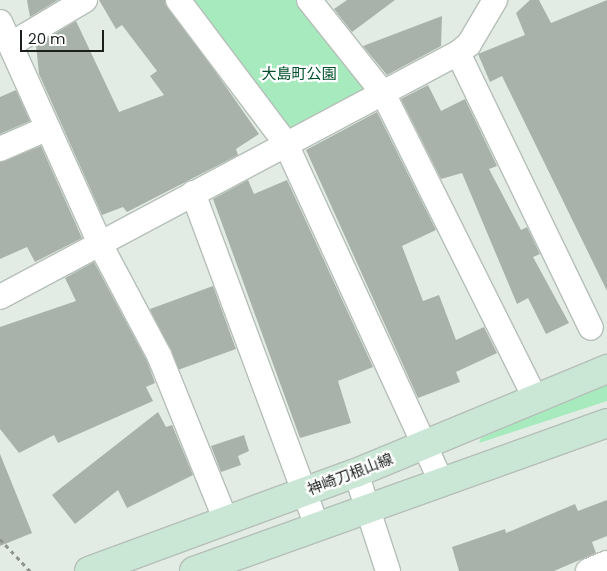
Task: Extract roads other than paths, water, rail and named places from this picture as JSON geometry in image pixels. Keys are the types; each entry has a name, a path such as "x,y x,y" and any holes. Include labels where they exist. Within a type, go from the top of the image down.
{"street":[{"path":"11,44 85,0"},
{"path":"178,0 285,142 378,337 440,481"},
{"path":"309,0 383,93 535,398"},
{"path":"0,298 101,246 285,142 458,53 469,44 495,0"},
{"path":"0,22 101,246 159,355 226,522"},
{"path":"458,53 591,328"},
{"path":"0,149 48,128"},
{"path":"193,193 306,491 317,527"},
{"name":"神崎刀根山線","path":"89,571 356,473 607,369"},
{"path":"194,571 367,510 440,481 607,423"},
{"path":"356,473 388,571"},
{"path":"588,571 607,563"}],"park label":[{"name":"大島町公園","path":"299,74"}]}
